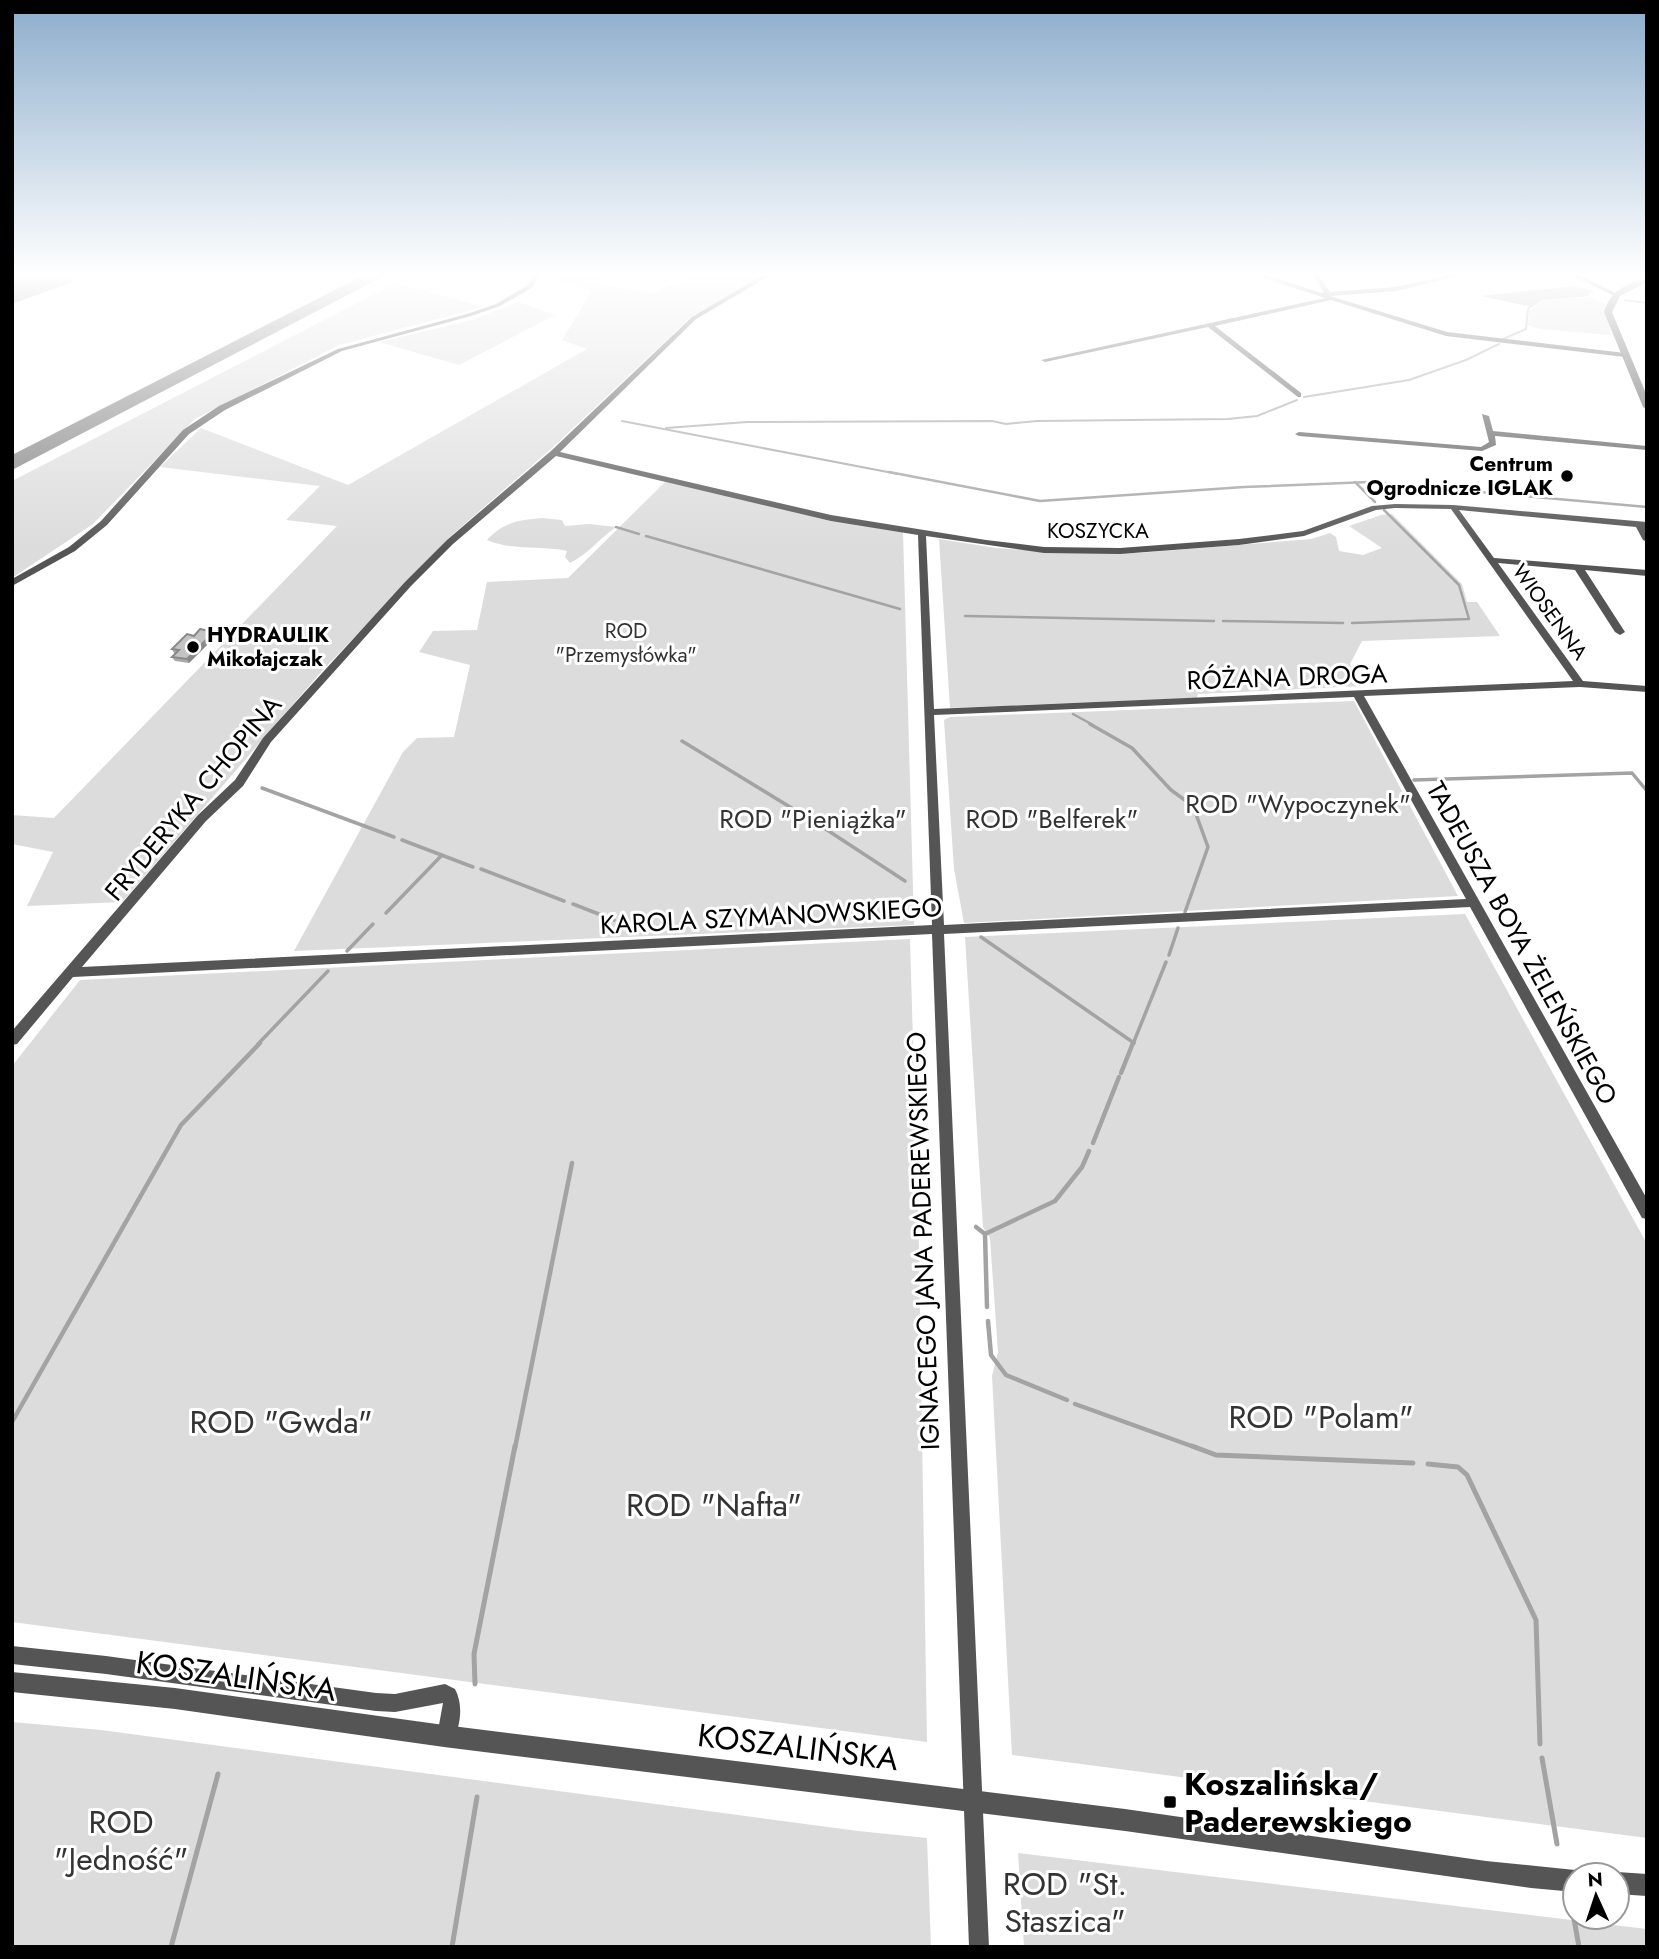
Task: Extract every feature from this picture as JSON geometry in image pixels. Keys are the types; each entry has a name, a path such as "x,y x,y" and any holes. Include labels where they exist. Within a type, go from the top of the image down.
{"street":[{"path":"12,583 72,549 104,523 174,444 199,422 309,365"},
{"name":"FRYDERYKA CHOPINA","path":"12,1040 202,818 239,783 267,740 408,584 450,542 554,453 643,365"},
{"path":"1261,365 1298,395"},
{"path":"1629,365 1647,407"},
{"path":"1298,434 1482,449 1493,443 1485,416"},
{"path":"1491,433 1647,448"},
{"name":"KOSZYCKA","path":"554,453 776,506 922,534 1044,550 1120,551 1239,542 1304,533 1386,506 1453,507 1643,525"},
{"name":"WIOSENNA","path":"1453,507 1580,684"},
{"path":"1643,525 1647,540"},
{"name":"IGNACEGO JANA PADEREWSKIEGO","path":"922,534 979,1947"},
{"name":"WIOSENNA","path":"1491,560 1647,573"},
{"name":"WIOSENNA","path":"1578,567 1620,632"},
{"name":"RÓŻANA DROGA","path":"929,712 1580,684 1647,690"},
{"name":"TADEUSZA BOYA ŻELEŃSKIEGO","path":"1358,695 1647,1213"},
{"name":"KAROLA SZYMANOWSKIEGO","path":"72,972 1472,903"},
{"path":"12,1655 106,1664 376,1702 395,1703 445,1693 453,1703 446,1736"},
{"name":"KOSZALIŃSKA","path":"12,1682 96,1690 446,1736 973,1799 1263,1838 1450,1869 1561,1880"}],"green space":[{"path":"236,365 299,365 195,419 93,524 12,578 12,481"},
{"path":"558,365 640,365 552,448 452,535 322,671 122,902 27,906 53,852 12,844 12,815 54,818 337,526 286,520 320,486 160,467 201,428 348,485"},
{"path":"665,482 903,532 914,925 294,951 403,752 417,738 454,737 470,665 419,652 433,631 477,630 487,582 568,578"},
{"path":"1392,514 1462,584 1467,602 1477,602 1500,636 1362,641 1350,664 1362,686 1198,694 1197,698 950,708 939,539 996,548 1072,553 1139,553 1311,539 1330,533 1336,537 1339,551 1363,555 1382,548 1349,526"},
{"path":"542,518 562,520 565,526 589,524 616,527 570,563 565,557 567,551 506,546 487,540 499,529 512,523"},
{"path":"1354,701 1458,896 964,923 954,869 944,720 950,717"},
{"name":"ROD \"Polam\"","path":"1465,914 1647,1244 1647,1838 1012,1755 992,1376 998,1352 990,1238 983,1227 965,937"},
{"path":"910,939 919,1247 927,1742 12,1622 12,1066 80,980"},
{"name":"ROD \"Jedność\"","path":"12,1722 101,1730 927,1838 931,1947 12,1947"},
{"name":"ROD \"St. Staszica\"","path":"1018,1853 1561,1919 1561,1931 1631,1931 1631,1927 1647,1929 1647,1947 1024,1947"}],"building":[{"name":"HYDRAULIK Mikołajczak","path":"200,629 214,632 187,659 172,657 179,650 172,649 187,634 194,636"}],"waterway":[{"path":"1304,397 1409,380 1451,365"},
{"path":"666,428 747,422 992,421 1006,424 1037,421 1228,419 1257,416 1297,400"},
{"path":"622,421 898,474"},
{"path":"889,472 1040,501 1356,483"},
{"path":"1356,483 1375,502"},
{"path":"1356,483 1647,507"},
{"path":"1352,623 1469,619 1459,585 1384,510"},
{"path":"616,527 639,534"},
{"path":"646,536 900,609"},
{"path":"965,616 1214,621"},
{"path":"1223,621 1343,623"},
{"path":"1073,714 1093,725"},
{"path":"1090,724 1132,748 1171,790 1193,806 1208,847 1185,912"},
{"path":"682,741 813,821"},
{"path":"1414,780 1632,773 1647,791"},
{"path":"262,788 394,837"},
{"path":"821,826 905,881"},
{"path":"402,840 442,855"},
{"path":"386,913 442,855"},
{"path":"442,855 473,867"},
{"path":"481,869 564,901"},
{"path":"573,904 614,920"},
{"path":"347,951 373,924"},
{"path":"1169,955 1178,928"},
{"path":"981,937 1134,1043"},
{"path":"1134,1043 1166,962"},
{"path":"258,1044 328,971"},
{"path":"12,1422 181,1125 260,1043"},
{"path":"1121,1073 1133,1043"},
{"path":"1093,1143 1119,1077"},
{"path":"985,1234 1055,1201 1082,1167 1089,1151"},
{"path":"515,1448 572,1163"},
{"path":"976,1227 985,1234"},
{"path":"985,1234 987,1307"},
{"path":"988,1321 991,1355 1006,1375 1067,1400"},
{"path":"1075,1404 1197,1448"},
{"path":"475,1684 474,1654 515,1446"},
{"path":"1192,1446 1216,1455 1413,1463"},
{"path":"1428,1464 1458,1467 1467,1475 1536,1620 1540,1744"},
{"path":"1542,1758 1557,1844"},
{"path":"171,1947 218,1774"},
{"path":"452,1947 477,1797"},
{"path":"1576,1931 1579,1947"}],"taxiway":[{"path":"12,464 203,365"}],"place":[{"name":"Centrum Ogrodnicze IGLAK","path":"1567,476"},
{"name":"HYDRAULIK Mikołajczak","path":"193,647"},
{"name":"Koszalińska/ Paderewskiego","path":"1170,1802"}],"park label":[{"name":"ROD \"Przemysłówka\"","path":"626,643"},
{"name":"ROD \"Wypoczynek\"","path":"1298,804"},
{"name":"ROD \"Pieniążka\"","path":"813,819"},
{"name":"ROD \"Belferek\"","path":"1052,819"},
{"name":"ROD \"Gwda\"","path":"281,1422"},
{"name":"ROD \"Nafta\"","path":"714,1505"}]}
